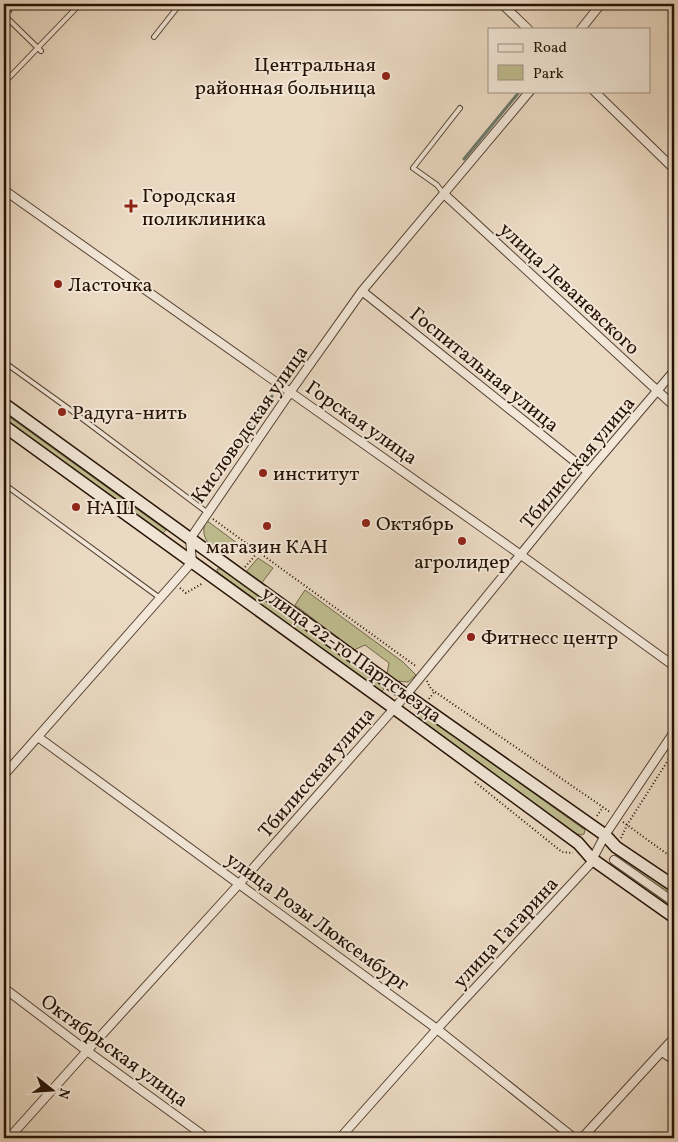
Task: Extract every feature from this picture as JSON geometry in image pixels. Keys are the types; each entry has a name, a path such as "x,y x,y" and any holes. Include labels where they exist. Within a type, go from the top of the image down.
{"main road":[{"name":"улица 22-го Партсъезда","path":"4,404 406,695 605,835 616,847 674,886"},
{"name":"улица 22-го Партсъезда","path":"4,426 394,708 578,843 592,859 674,917"}],"street":[{"path":"502,4 527,28"},
{"path":"582,28 601,4"},
{"name":"Кисловодская улица","path":"190,539 291,391 362,292 529,92"},
{"path":"595,92 674,169"},
{"name":"Горская улица","path":"4,190 521,554 674,666"},
{"name":"улица Леваневского","path":"444,194 674,406"},
{"name":"Госпитальная улица","path":"362,292 588,472"},
{"name":"Тбилисская улица","path":"9,1138 240,883 406,695 588,472 674,371"},
{"path":"4,775 192,562 190,539"},
{"name":"улица Гагарина","path":"340,1138 437,1029 590,864 605,835 674,732"},
{"name":"улица Розы Люксембург","path":"38,737 437,1029 574,1138"},
{"path":"614,860 674,902"},
{"name":"Октябрьская улица","path":"4,988 87,1051 208,1138"},
{"path":"582,1138 674,1038"},
{"path":"662,1052 674,1060"}],"lane":[{"path":"4,84 39,50 80,4"},
{"path":"154,37 180,4"},
{"path":"4,15 39,50"},
{"path":"444,194 437,185 413,168 460,108"},
{"path":"4,362 210,510"},
{"path":"4,484 160,598"}],"path":[{"path":"210,510 213,519 416,667 423,674 431,688 617,817 674,859"},
{"path":"173,583 186,593 204,583"},
{"path":"470,778 562,852 574,853"}],"green space":[{"path":"4,413 166,530 161,535 4,421"},
{"path":"206,520 237,543 230,553 220,546 214,548 208,542 204,532"},
{"path":"258,558 273,568 261,584 246,572"},
{"path":"217,569 222,569 377,680 384,689 381,692 218,573"},
{"path":"305,590 403,662 416,675 408,682 395,681 387,674 389,663 365,645 354,650 295,605"},
{"path":"417,712 423,714 585,830 584,834 577,834 418,719 416,717"},
{"path":"617,853 674,893 674,900 616,858 615,855"},
{"path":"612,862 674,907 674,913 607,865"}],"waterway":[{"path":"464,159 519,92"},
{"path":"221,466 272,396"}],"place":[{"name":"Центральная районная больница","path":"386,76"},
{"name":"Городская поликлиника","path":"131,206"},
{"name":"Ласточка","path":"58,284"},
{"name":"Радуга-нить","path":"62,412"},
{"name":"институт","path":"263,473"},
{"name":"НАШ","path":"76,507"},
{"name":"Октябрь","path":"366,523"},
{"name":"магазин КАН","path":"267,526"},
{"name":"агролидер","path":"462,541"},
{"name":"Фитнесс центр","path":"471,637"}]}
